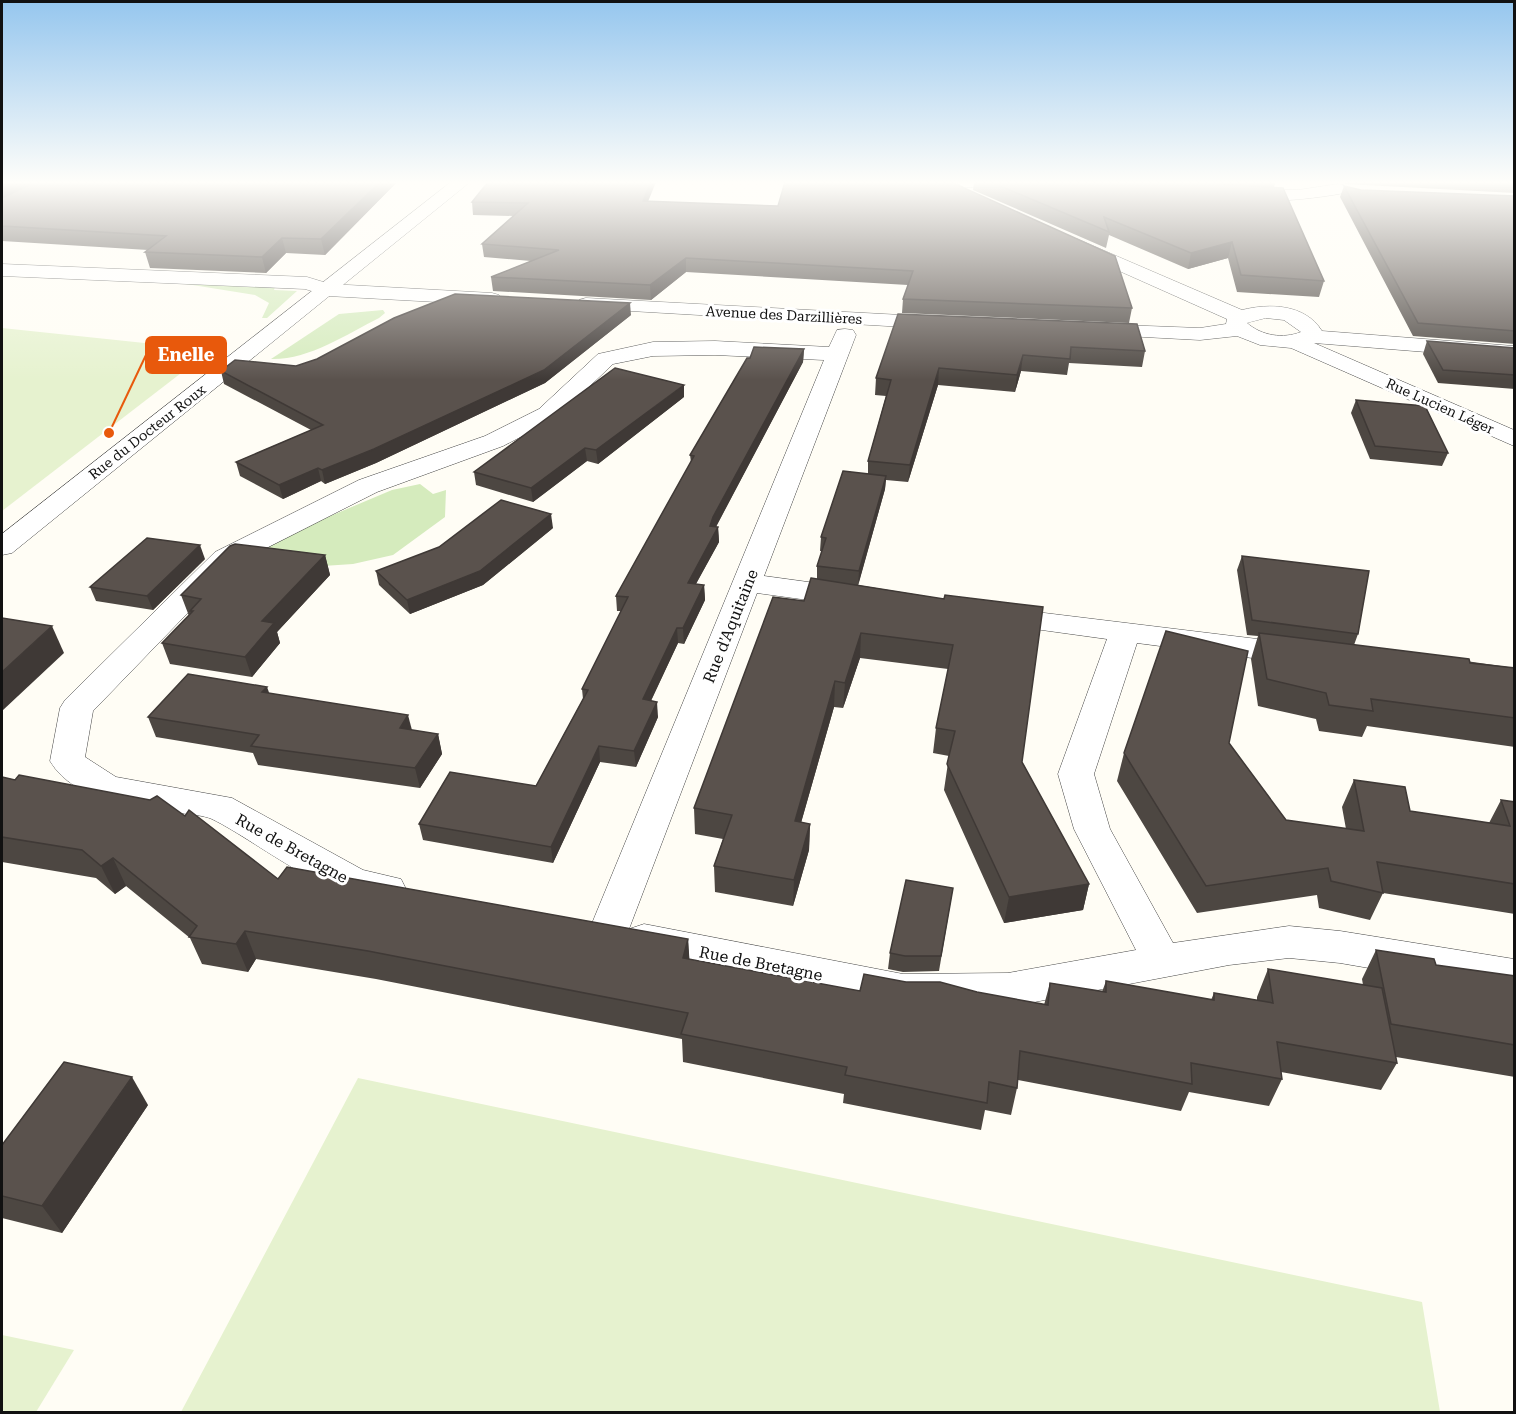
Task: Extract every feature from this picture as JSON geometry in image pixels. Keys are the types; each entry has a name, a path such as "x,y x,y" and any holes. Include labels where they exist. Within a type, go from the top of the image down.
{"street":[{"name":"Rue du Docteur Roux","path":"2,547 380,248"},
{"name":"Rue Lucien Léger","path":"1083,248 1240,323 1258,338 1302,339 1366,373 1515,439"},
{"path":"2,270 307,283 328,290 507,300"},
{"name":"Avenue des Darzillières","path":"566,303 957,324"},
{"name":"Rue Lucien Léger","path":"1240,323 1261,312 1286,315 1305,323 1312,332 1302,339"},
{"path":"1286,315 1351,319"},
{"name":"Rue d'Aquitaine","path":"608,933 852,320"},
{"path":"1073,329 1200,334 1240,323"},
{"path":"1302,339 1369,331 1515,352"},
{"name":"Rue Lucien Léger","path":"1366,373 1352,351 1369,331"},
{"name":"Rue de Bretagne","path":"412,894 354,883 219,807 106,788 67,760 77,708 225,558 368,486 494,441 547,414 606,359 663,349 715,348 838,354"},
{"path":"747,583 881,601"},
{"path":"963,612 1326,658"},
{"path":"1125,633 1076,774 1092,829 1162,961"},
{"name":"Rue de Bretagne","path":"574,926 903,991 1008,990 1162,961 1289,942 1340,946 1515,976"}],"green space":[{"path":"180,283 275,287 274,290 297,291 267,318 262,318 269,303 255,295"},
{"path":"383,310 385,313 379,318 313,351 271,359 339,314"},
{"path":"2,328 211,350 2,511"},
{"path":"420,484 433,494 446,490 445,517 393,555 353,564 308,567 263,553 278,538 392,490"},
{"path":"358,1078 1422,1302 1440,1412 181,1412"},
{"path":"2,1335 74,1350 36,1412 2,1412"}],"building":[{"path":"150,248 271,248 262,257 145,252"},
{"path":"533,248 1097,248 1115,256 1132,308 903,299 913,271 686,258 650,285 491,277 559,250"},
{"path":"1179,248 1210,248 1191,253"},
{"path":"1234,248 1309,248 1324,281 1241,275"},
{"path":"1377,248 1515,248 1515,331 1418,323"},
{"path":"455,294 630,303 544,370 374,449 322,470 318,468 279,485 236,462 323,425 221,371 235,360 296,366 317,359 394,318"},
{"path":"898,314 1137,324 1145,351 1071,347 1070,359 1023,355 1017,375 939,368 910,465 868,461 891,380 876,378"},
{"path":"1427,341 1515,348 1515,375 1443,370"},
{"path":"754,347 804,349 713,517 710,526 718,527 688,583 704,585 683,628 677,628 643,699 657,702 634,751 599,746 551,847 419,824 450,772 536,786 588,690 582,689 628,597 616,596 694,456 690,455 747,358 750,358"},
{"path":"615,368 684,385 596,450 585,448 531,488 474,472"},
{"path":"1356,400 1425,406 1448,453 1375,446"},
{"path":"843,471 886,476 859,571 817,566 826,538 821,537"},
{"path":"501,500 551,514 480,571 407,600 376,571 439,547"},
{"path":"147,538 200,545 147,596 90,587"},
{"path":"235,544 325,555 262,621 274,623 245,657 162,643 193,611 190,611 201,599 181,595 230,546"},
{"path":"1242,556 1369,571 1358,634 1252,620"},
{"path":"811,578 944,599 945,595 1043,607 1022,762 1089,884 1009,897 947,764 955,731 936,728 953,645 861,633 845,683 835,681 795,821 810,824 794,880 714,866 732,815 694,808 773,597 804,601"},
{"path":"2,618 52,626 2,672"},
{"path":"1166,631 1248,651 1229,743 1286,820 1364,831 1354,780 1405,787 1410,811 1510,826 1501,800 1515,802 1515,884 1377,862 1383,893 1331,881 1328,868 1206,886 1124,753"},
{"path":"1259,633 1469,659 1470,663 1515,668 1515,718 1371,699 1373,711 1329,705 1326,693 1267,679"},
{"path":"188,674 267,687 262,692 408,715 400,728 438,734 415,768 251,746 259,735 148,717"},
{"path":"19,775 150,800 157,796 185,816 189,810 278,879 287,867 688,939 683,958 860,991 864,974 906,982 940,982 977,992 1048,1005 1050,983 1106,992 1106,981 1214,1000 1214,993 1273,1003 1268,969 1382,988 1397,1063 1277,1042 1282,1079 1191,1063 1192,1084 1020,1051 1017,1088 989,1082 987,1103 845,1075 847,1067 681,1034 688,1013 368,951 245,931 236,944 189,937 197,926 113,858 101,866 82,850 2,837 2,777 15,780"},
{"path":"906,880 953,888 941,956 905,956 890,953"},
{"path":"1376,950 1434,959 1436,965 1515,976 1515,1045 1391,1024"},
{"path":"64,1062 132,1077 42,1206 2,1196 2,1145"}],"place":[{"name":"Enelle","path":"109,433"}]}
